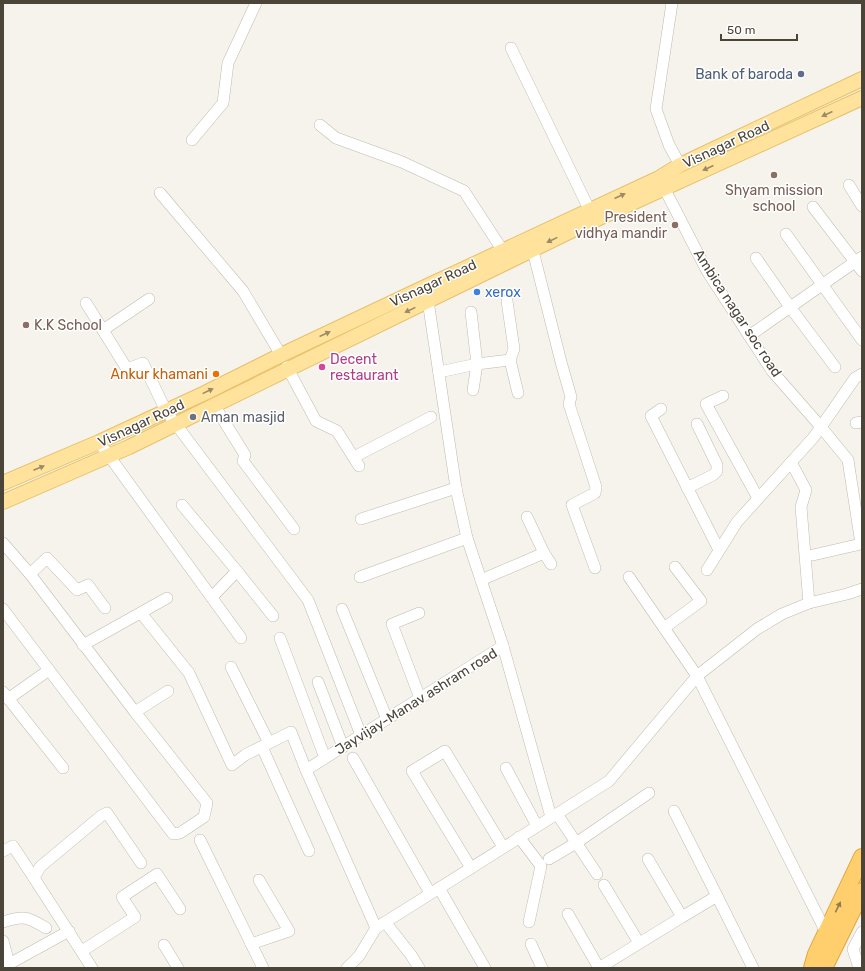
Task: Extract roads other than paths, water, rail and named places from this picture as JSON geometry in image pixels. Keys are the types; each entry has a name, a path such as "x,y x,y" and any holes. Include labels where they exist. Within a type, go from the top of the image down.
{"highway":[{"path":"812,968 816,954 862,857"},
{"path":"824,968 862,893"}],"main road":[{"name":"Visnagar Road","path":"3,483 99,442 206,393 285,364 425,286 504,250 532,244 590,211 661,183 680,165 862,79"},
{"path":"3,502 175,424 214,405 285,364 428,301 532,244 661,183 862,98"}],"street":[{"path":"192,140 223,103 228,63 256,3"},
{"path":"672,3 656,109 669,145 680,165"},
{"path":"511,48 590,211"},
{"path":"320,125 336,138 402,162 464,191 504,250"},
{"name":"Ambica nagar soc road","path":"661,183 707,271 772,371 848,460 862,544"},
{"path":"849,185 862,206"},
{"path":"160,193 243,291 316,421 337,431 357,462 431,417"},
{"path":"813,206 859,259 862,271"},
{"path":"786,234 862,340"},
{"path":"532,244 571,397 569,404 596,487 595,493 572,505 594,568"},
{"path":"756,258 790,307 835,367"},
{"path":"749,336 859,259"},
{"name":"Jayvijay-Manav ashram road","path":"306,770 502,646 467,538 456,488 425,286"},
{"path":"103,330 149,299"},
{"path":"507,301 514,349 510,360 518,393"},
{"path":"86,304 127,368 143,363 166,411 175,424 308,600 361,735"},
{"path":"471,312 477,364 473,390"},
{"path":"439,372 477,364 510,360"},
{"path":"707,570 736,522 821,427 856,378 862,374"},
{"path":"723,396 706,404 758,498"},
{"path":"214,405 245,455 243,461 294,529"},
{"path":"661,409 651,416 719,550"},
{"path":"687,488 714,475 717,471 717,465 697,424"},
{"path":"99,442 241,638"},
{"path":"791,462 806,490 801,507 809,603"},
{"path":"360,519 456,488"},
{"path":"182,505 273,616"},
{"path":"527,517 544,553 551,564"},
{"path":"360,578 467,538"},
{"path":"3,542 30,574 135,712 208,803 204,817 180,833 173,834 3,609"},
{"path":"813,555 862,544"},
{"path":"481,580 544,553"},
{"path":"30,574 47,558 77,590 88,585 105,608"},
{"path":"664,628 701,601 675,567"},
{"path":"212,597 237,571"},
{"path":"629,577 697,676 826,932"},
{"path":"347,968 359,956 376,928 609,781 697,676 757,629 782,614 809,603 862,589"},
{"path":"83,645 167,598"},
{"path":"342,609 387,719"},
{"path":"141,613 189,673 232,765 245,755 291,732 306,770 376,928"},
{"path":"419,613 392,624 420,698"},
{"path":"280,638 325,758"},
{"path":"502,646 554,815 576,843 597,874"},
{"path":"231,667 266,745 309,851"},
{"path":"49,670 6,696 63,768"},
{"path":"318,682 343,746"},
{"path":"135,712 168,691"},
{"path":"471,868 412,771 445,751 503,847"},
{"path":"353,758 485,968"},
{"path":"506,768 537,826"},
{"path":"549,859 576,843 649,793"},
{"path":"674,811 753,968"},
{"path":"34,878 40,867 101,816 107,813 141,863"},
{"path":"519,837 541,866 529,922"},
{"path":"200,840 263,968"},
{"path":"3,851 13,846 92,968"},
{"path":"648,859 682,917"},
{"path":"82,951 135,918 122,897 157,874 180,909"},
{"path":"250,944 289,931 259,880"},
{"path":"604,885 639,943"},
{"path":"568,914 599,968 717,896"},
{"path":"3,922 16,918 30,918 46,928"},
{"path":"385,922 411,955 419,968"},
{"path":"3,941 6,965 69,931"},
{"path":"859,968 852,949 862,932"},
{"path":"164,944 178,968"},
{"path":"531,944 542,968"}],"place":[{"name":"Bank of baroda","path":"801,74"},
{"name":"Shyam mission school","path":"774,175"},
{"name":"President vidhya mandir","path":"675,225"},
{"name":"xerox","path":"477,292"},
{"name":"K.K School","path":"26,325"},
{"name":"Decent restaurant","path":"322,367"},
{"name":"Ankur khamani","path":"216,374"},
{"name":"Aman masjid","path":"193,417"}]}
